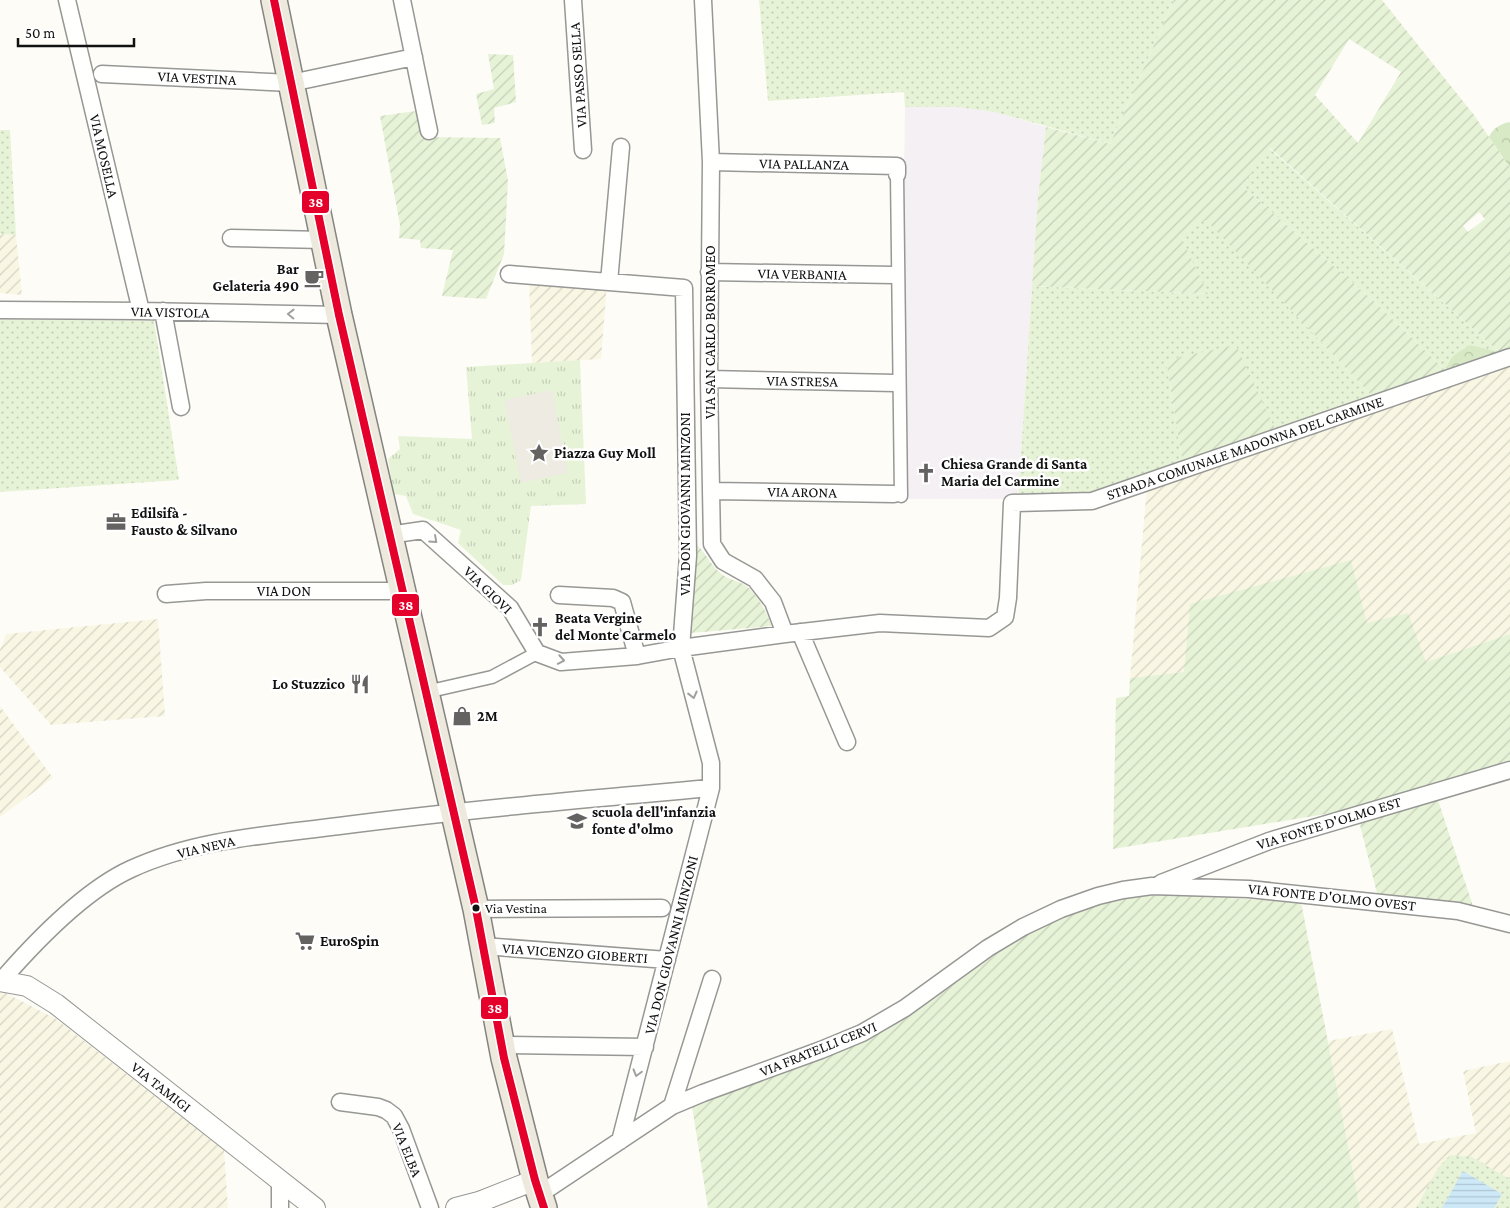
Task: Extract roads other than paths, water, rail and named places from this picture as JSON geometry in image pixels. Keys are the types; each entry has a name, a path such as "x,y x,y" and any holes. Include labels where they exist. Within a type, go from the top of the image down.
{"main road":[{"path":"274,0 340,315 401,591 476,909 502,1045 540,1194"}],"street":[{"name":"VIA MOSELLA","path":"67,0 141,311"},
{"path":"402,0 429,131"},
{"name":"VIA PASSO SELLA","path":"573,0 583,150"},
{"name":"VIA SAN CARLO BORROMEO","path":"703,0 711,162 709,379 712,544 723,561 755,579 773,602 793,633 847,742"},
{"name":"VIA VESTINA","path":"102,74 291,83 414,57"},
{"path":"609,282 621,147"},
{"name":"VIA PALLANZA","path":"711,162 897,170"},
{"path":"897,170 897,495"},
{"path":"230,238 324,240"},
{"name":"VIA VERBANIA","path":"709,272 896,275"},
{"name":"VIA DON GIOVANNI MINZONI","path":"509,274 684,288 688,556 681,648 710,764 711,788 620,1141"},
{"name":"VIA VISTOLA","path":"0,310 340,315"},
{"path":"163,311 181,407"},
{"name":"STRADA COMUNALE MADONNA DEL CARMINE","path":"793,633 880,623 989,628 1005,617 1008,598 1012,503 1092,501 1510,357"},
{"name":"VIA STRESA","path":"709,379 898,383"},
{"name":"VIA ARONA","path":"711,491 897,495"},
{"name":"VIA GIOVI","path":"389,535 423,530 510,608 538,653"},
{"name":"VIA DON","path":"166,594 206,590 401,591"},
{"path":"559,595 613,598 622,602 637,656"},
{"path":"426,692 492,676 538,653 561,662 612,659 793,633"},
{"name":"VIA FONTE D'OLMO EST","path":"1152,886 1276,838 1510,770"},
{"name":"VIA NEVA","path":"1,981 48,931 114,878 152,860 195,847 224,841 453,812 711,788"},
{"name":"VIA FONTE D'OLMO OVEST","path":"1152,886 1215,887 1288,892 1458,911 1510,924"},
{"name":"VIA FRATELLI CERVI","path":"540,1194 672,1106 821,1050 872,1028 917,1000 994,944 1022,927 1051,913 1098,896 1152,886"},
{"path":"476,909 662,908"},
{"name":"VIA VICENZO GIOBERTI","path":"483,946 667,960"},
{"path":"672,1106 712,979"},
{"name":"VIA TAMIGI","path":"1,981 27,986 56,1004 315,1208"},
{"path":"502,1045 645,1047"},
{"name":"VIA ELBA","path":"340,1102 378,1106 396,1119 430,1208"},
{"path":"280,1181 280,1208"},
{"path":"456,1208 479,1202 540,1194"}],"water":[{"path":"1463,1171 1502,1194 1494,1208 1442,1208"}],"place":[{"name":"Bar Gelateria 490","path":"314,278"},
{"name":"Piazza Guy Moll","path":"539,453"},
{"name":"Chiesa Grande di Santa Maria del Carmine","path":"926,473"},
{"name":"Edilsifà - Fausto & Silvano","path":"116,522"},
{"name":"Beata Vergine del Monte Carmelo","path":"540,627"},
{"name":"Lo Stuzzico","path":"360,684"},
{"name":"2M","path":"462,716"},
{"name":"scuola dell'infanzia fonte d'olmo","path":"577,821"},
{"name":"Via Vestina","path":"476,908"},
{"name":"EuroSpin","path":"305,941"}]}
